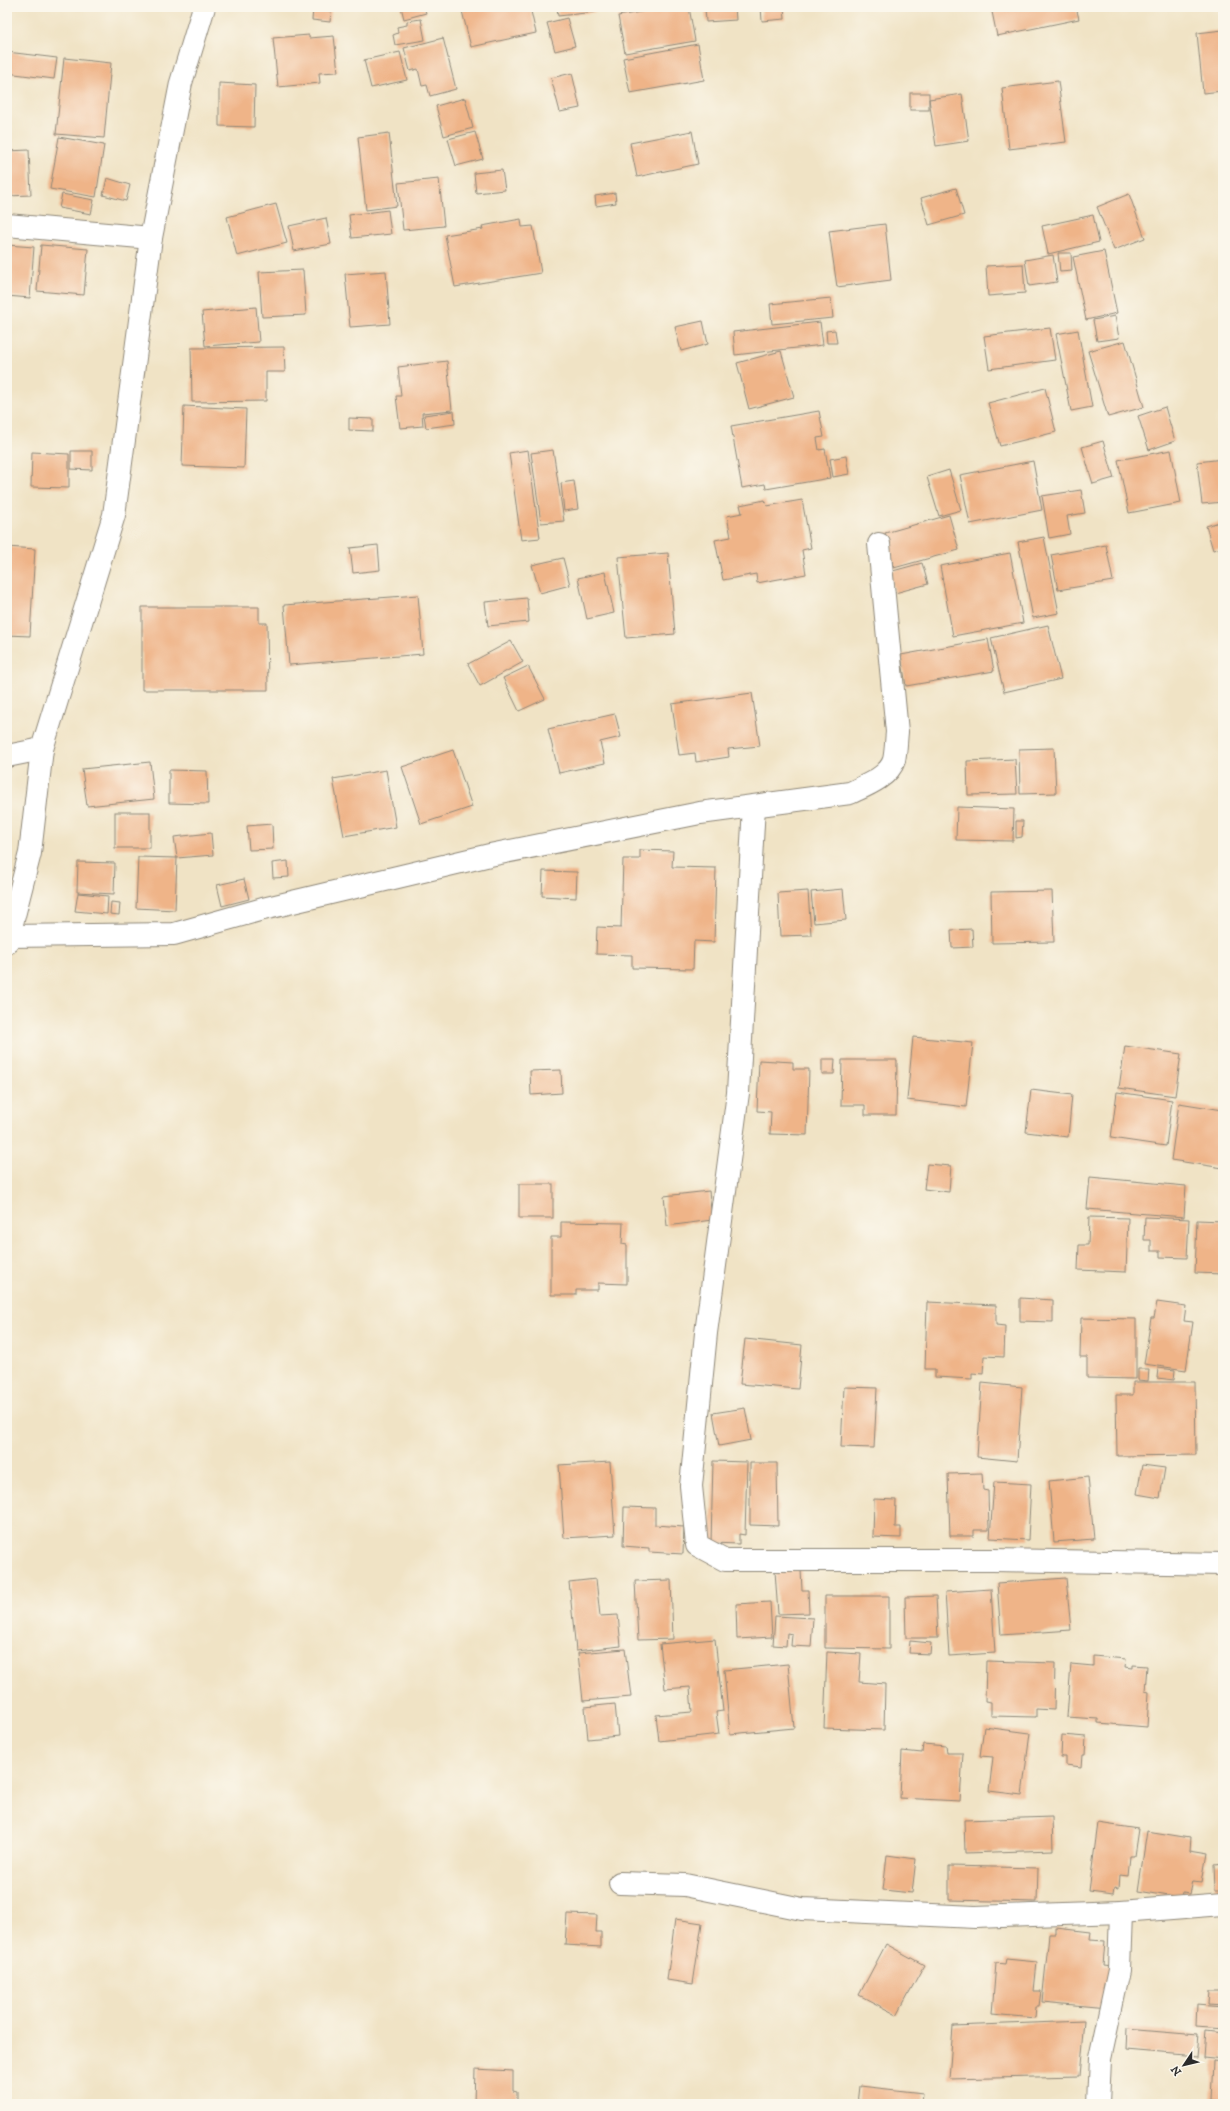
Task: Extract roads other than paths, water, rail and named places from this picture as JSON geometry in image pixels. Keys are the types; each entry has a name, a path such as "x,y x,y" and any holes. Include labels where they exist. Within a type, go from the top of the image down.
{"street":[{"path":"204,7 181,83 151,238 114,514 42,749 30,853 8,939 174,934 263,909 490,855 700,813 850,793 871,782 889,769 892,765 897,732 879,544"},
{"path":"7,225 151,238"},
{"path":"7,756 42,749"},
{"path":"754,806 738,1093 706,1333 691,1486 696,1545 725,1560 992,1560 1223,1564"},
{"path":"620,1883 685,1885 802,1910 975,1917 1121,1912 1223,1904"},
{"path":"1098,2104 1100,2058 1119,1970 1121,1912"}]}
